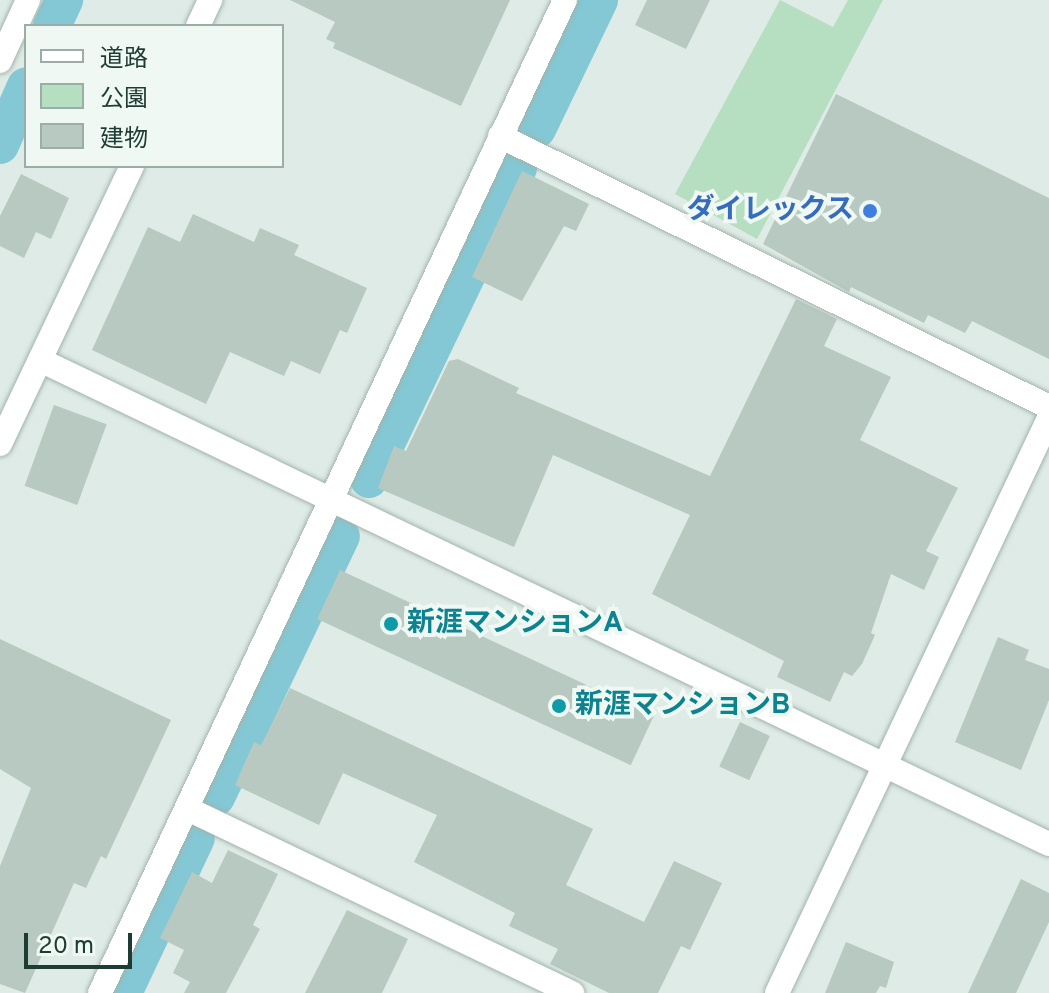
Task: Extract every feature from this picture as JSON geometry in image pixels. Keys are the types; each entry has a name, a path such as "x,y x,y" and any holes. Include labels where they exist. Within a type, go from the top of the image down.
{"street":[{"path":"0,61 28,0"},
{"path":"199,24 210,0"},
{"path":"100,993 565,0"},
{"path":"500,136 1049,407"},
{"path":"0,444 131,168"},
{"path":"40,360 886,763 1049,844"},
{"path":"777,993 1049,418"},
{"path":"188,809 572,993"}],"green space":[{"path":"780,0 833,27 848,0 883,0 757,239 675,194"}],"building":[{"path":"290,0 510,0 461,106 333,48 335,43 326,39 335,22"},
{"path":"647,0 710,0 686,49 635,25"},
{"path":"836,94 1049,198 1049,359 972,321 965,333 928,315 924,323 851,287 849,292 763,244"},
{"path":"522,171 589,204 576,231 564,226 522,301 472,277"},
{"path":"21,174 69,198 51,239 36,232 24,258 0,246 0,216"},
{"path":"193,214 254,242 260,228 299,245 294,255 367,288 347,333 340,330 320,374 291,361 284,376 230,352 206,404 92,350 148,227 180,242"},
{"path":"796,299 837,319 824,346 891,377 860,440 958,488 926,551 939,557 924,590 891,574 871,633 875,635 862,664 852,676 844,672 830,702 777,677 784,661 652,594 690,515 553,455 514,547 378,488 394,446 406,451 449,361 458,359 519,388 516,393 710,476"},
{"path":"54,405 107,424 77,505 25,486"},
{"path":"340,570 654,716 631,765 317,619"},
{"path":"998,637 1029,650 1025,660 1049,669 1049,700 1021,770 955,742"},
{"path":"0,639 171,720 106,859 101,856 86,888 74,883 25,993 0,984 0,866 31,788 0,769"},
{"path":"290,688 593,829 566,885 644,922 674,861 722,883 690,950 681,946 658,993 609,993 550,964 558,949 509,926 515,913 414,862 437,815 343,773 319,825 235,785 254,742 261,745"},
{"path":"740,722 770,736 749,780 719,766"},
{"path":"228,850 278,874 253,925 260,929 226,993 184,993 190,982 173,973 184,950 160,938 192,872 212,883"},
{"path":"1021,879 1049,893 1049,922 1016,993 968,993"},
{"path":"347,910 408,939 382,993 305,993"},
{"path":"846,942 894,962 886,988 880,986 876,993 825,993"}],"waterway":[{"path":"53,24 64,0"},
{"path":"537,129 599,0"},
{"path":"0,145 24,91"},
{"path":"369,479 518,168"},
{"path":"216,797 341,536"},
{"path":"123,993 196,838"}],"place":[{"name":"ダイレックス","path":"870,211"},
{"name":"新涯マンションA","path":"391,624"},
{"name":"新涯マンションB","path":"559,706"}]}
